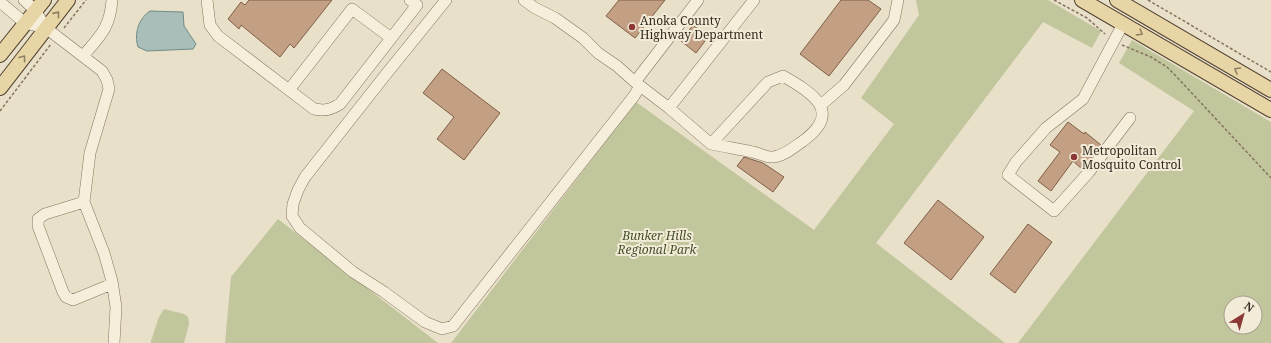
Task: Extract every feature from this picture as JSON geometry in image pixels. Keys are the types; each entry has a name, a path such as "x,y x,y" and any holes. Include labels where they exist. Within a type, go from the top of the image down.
{"main road":[{"path":"0,88 68,0"},
{"path":"1082,0 1271,110"},
{"path":"1117,0 1271,90"},
{"path":"0,55 40,5"}],"street":[{"path":"24,0 40,5 46,28"},
{"path":"83,56 100,37 109,22 112,0"},
{"path":"207,0 210,25 218,36 314,109 324,111 333,109 340,104 417,5 410,0"},
{"path":"446,0 305,177 293,204 292,216 300,228 353,272 384,292 425,322 442,329 453,326 629,102 637,84 698,0"},
{"path":"524,0 572,30 598,53 617,66 711,144 773,157 788,151 808,137 820,124 823,113 821,105 801,86 784,76 768,82 711,144"},
{"path":"669,108 754,0"},
{"path":"821,105 844,85 894,20 898,0"},
{"path":"0,2 25,23 46,28 102,71 107,80 109,90 90,153 84,202 104,253 112,284 116,307 114,343"},
{"path":"288,90 352,9 391,38"},
{"path":"1123,24 1083,99 1046,128 1016,162 1008,175 1054,211 1089,172 1130,118"},
{"path":"1240,92 1271,106"},
{"path":"84,202 45,214 38,219 38,226 66,297 74,300 112,284"}],"path":[{"path":"63,29 86,0"},
{"path":"1054,0 1087,18 1109,37"},
{"path":"1148,0 1271,72"},
{"path":"1119,43 1151,57 1175,74 1271,178"},
{"path":"0,111 51,44"}],"green space":[{"name":"Bunker Hills Regional Park","path":"916,0 1048,0 1101,31 1092,48 1043,22 876,243 1005,343 451,343 636,102 814,230 894,124 861,98 919,15"},
{"path":"1132,40 1271,122 1271,343 1018,343 1194,111 1119,63"},
{"path":"278,219 438,343 225,343 231,277"},
{"path":"164,309 184,314 188,317 189,324 184,343 151,343 159,317"}],"water":[{"path":"150,11 183,12 184,26 196,44 193,49 147,51 138,47 136,37 138,27 142,18"}],"building":[{"path":"249,0 332,0 294,48 290,44 280,57 241,25 239,29 228,19 241,2 245,5"},
{"name":"Anoka County Highway Department","path":"619,0 665,0 635,38 606,16"},
{"path":"841,0 868,0 881,9 829,76 800,54"},
{"path":"693,25 708,37 696,53 681,41"},
{"path":"442,69 500,113 464,160 437,139 454,117 423,93"},
{"name":"Metropolitan Mosquito Control","path":"1068,122 1084,134 1085,132 1101,145 1082,169 1073,161 1051,191 1038,181 1060,152 1050,145"},
{"path":"744,157 763,163 784,177 773,192 737,166"},
{"path":"938,200 984,237 951,280 904,243"},
{"path":"1028,224 1052,242 1015,293 990,274"}],"place":[{"name":"Anoka County Highway Department","path":"632,27"},
{"name":"Metropolitan Mosquito Control","path":"1074,157"}]}
